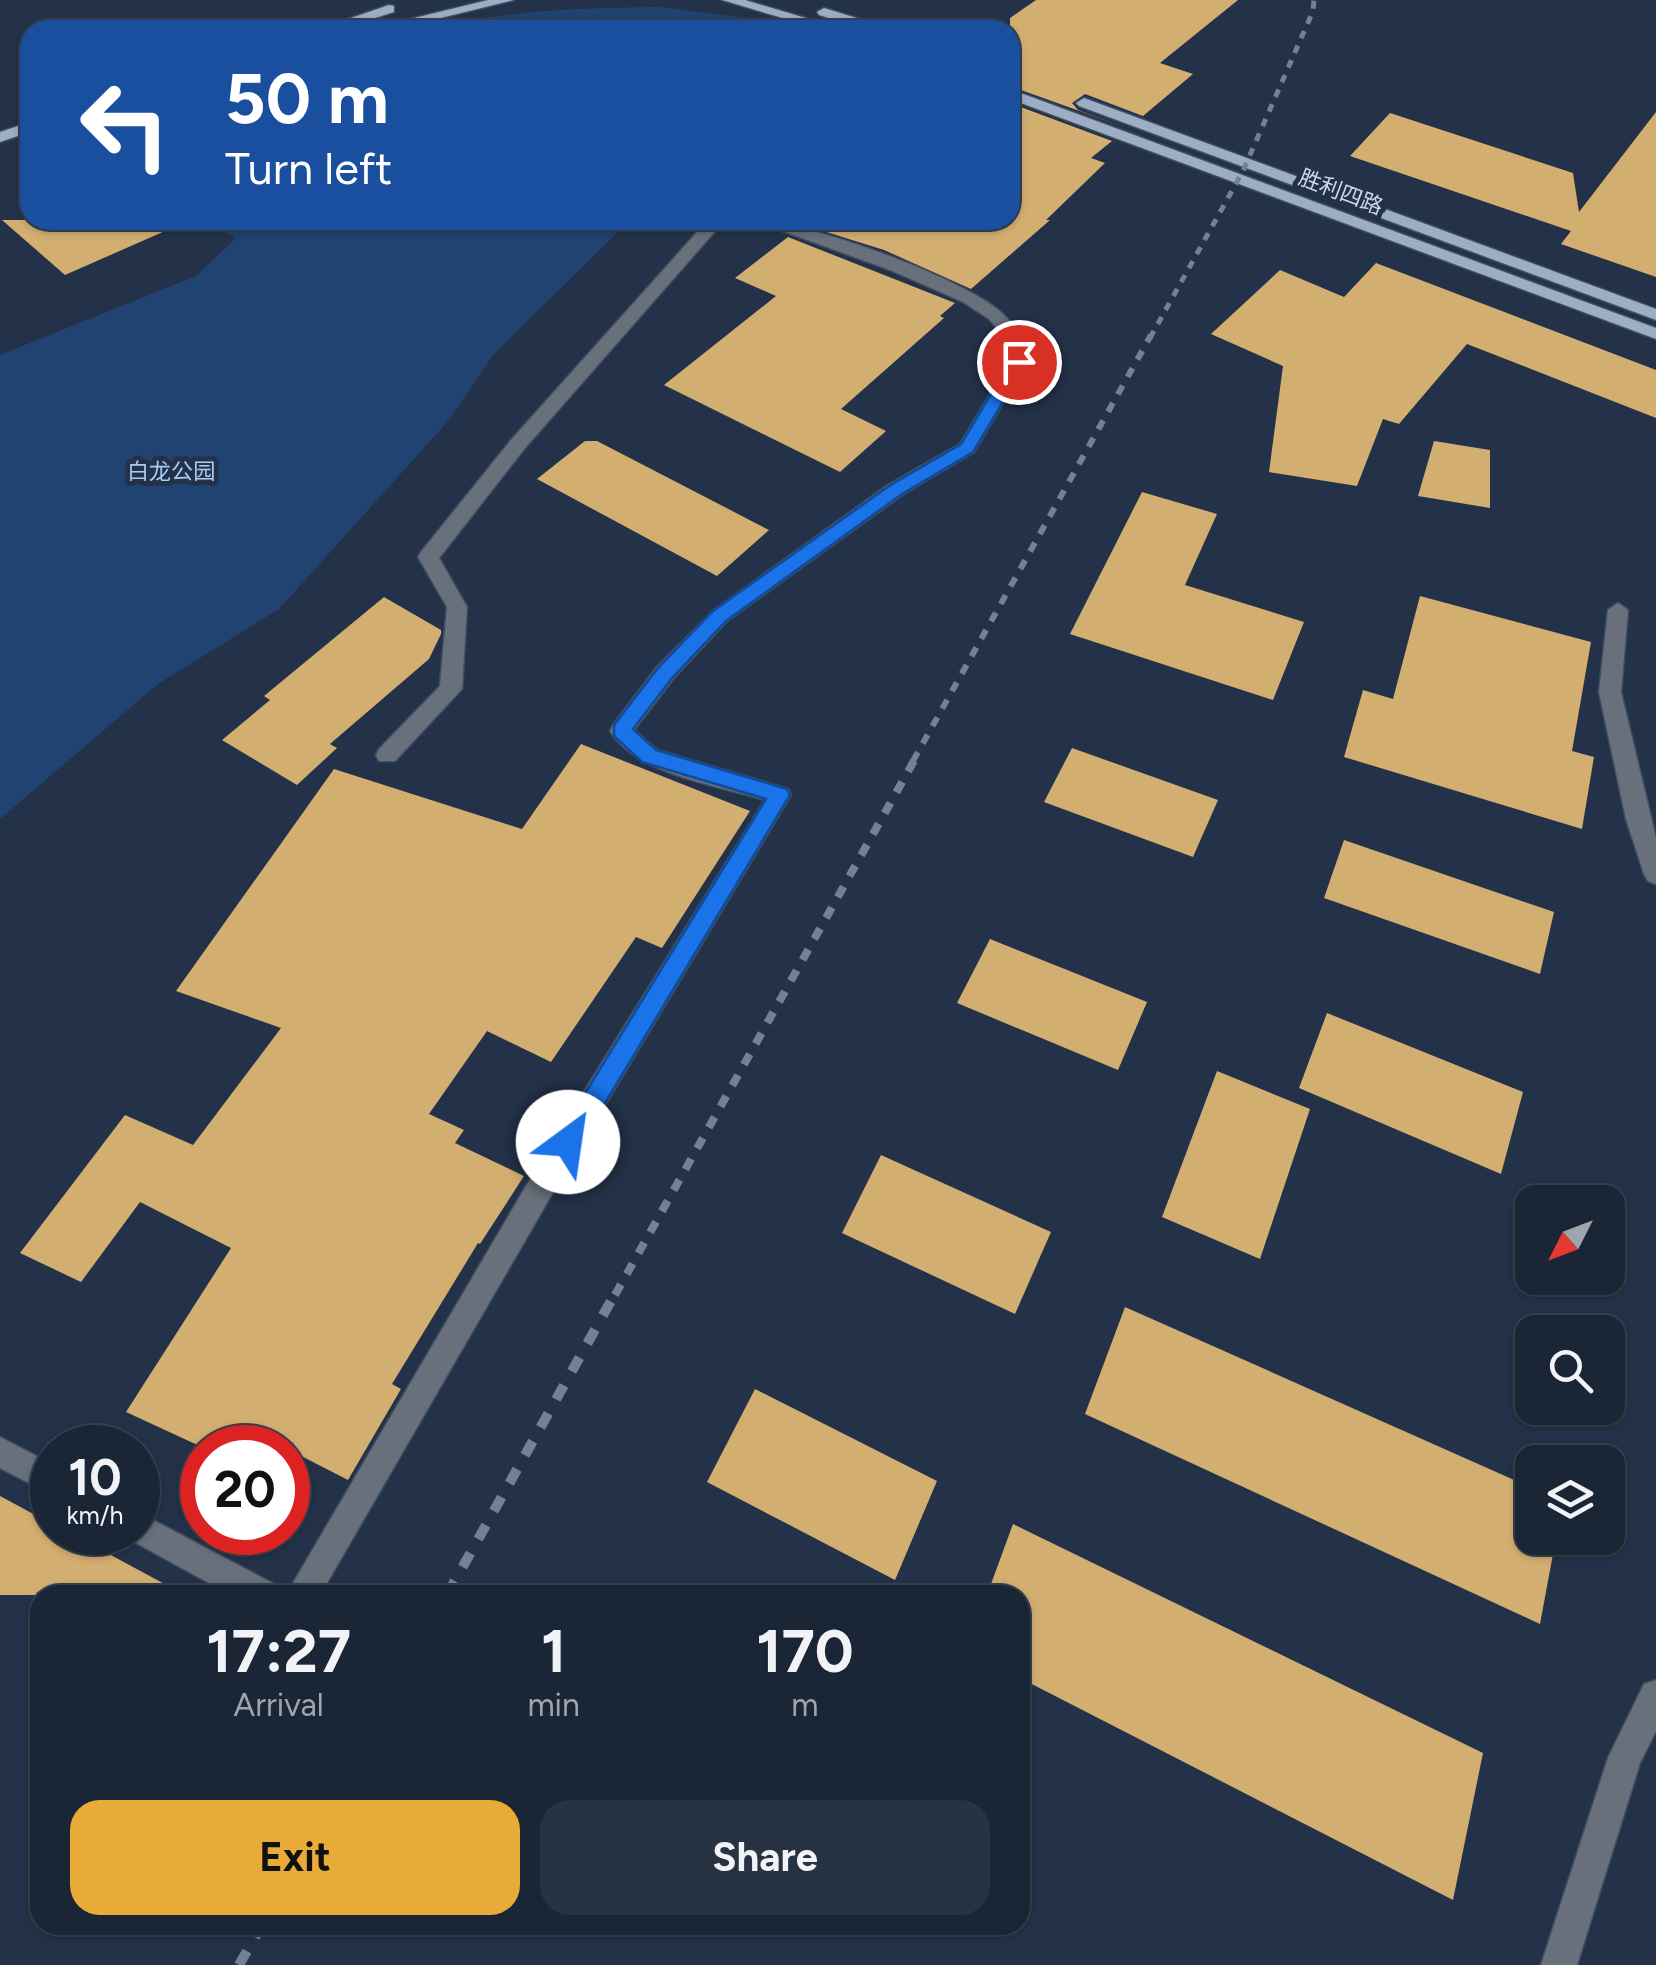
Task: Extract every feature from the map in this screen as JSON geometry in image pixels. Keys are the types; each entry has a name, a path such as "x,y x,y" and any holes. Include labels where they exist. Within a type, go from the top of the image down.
{"main road":[{"path":"360,20 433,0"},
{"path":"417,20 507,0"},
{"path":"729,0 802,20"},
{"path":"786,0 849,20"},
{"name":"胜利四路","path":"1020,80 1656,315"},
{"name":"胜利四路","path":"1020,98 1656,334"}],"street":[{"path":"387,755 452,689 457,607 428,557 518,444 708,230"},
{"path":"308,1585 549,1173 780,795 649,756 621,730 665,673 720,616 896,490 967,448 1019,362 1010,330 982,306 958,293 787,230"},
{"path":"1618,610 1610,692 1638,819 1656,874"},
{"path":"0,1452 30,1468"},
{"path":"160,1538 246,1585"},
{"path":"1559,1965 1625,1758 1656,1696"}],"green space":[{"path":"659,7 753,20 474,20 571,9"},
{"name":"白龙公园","path":"220,230 620,230 494,354 449,420 279,609 158,684 0,819 0,355 196,276 236,238"}],"building":[{"path":"1036,0 1238,0 1160,63 1193,74 1143,116 1085,94 1072,103 1078,110 1127,128 1020,90 1020,20 1010,18"},
{"path":"1020,107 1112,141 1091,158 1105,163 1046,220 1050,220 971,289 884,250 820,230 1020,230"},
{"path":"1656,112 1656,277 1561,244 1571,231 1350,156 1390,113 1573,173 1579,212"},
{"path":"2,220 20,220 20,230 167,230 65,275"},
{"path":"788,237 955,303 940,316 944,318 841,409 886,431 840,472 664,385 776,296 735,278"},
{"path":"1376,263 1656,370 1656,418 1467,344 1399,424 1383,419 1357,486 1269,472 1283,366 1211,334 1280,270 1344,297"},
{"path":"585,441 597,441 769,530 717,576 537,479"},
{"path":"1434,441 1490,450 1490,508 1418,496"},
{"path":"1142,492 1217,514 1185,585 1304,622 1273,700 1070,634"},
{"path":"1420,596 1591,642 1572,751 1594,757 1582,829 1344,757 1363,690 1393,699"},
{"path":"384,597 441,630 441,634 429,659 330,744 337,748 297,785 222,740 270,700 264,696"},
{"path":"581,744 750,811 662,948 636,937 551,1062 487,1031 429,1114 464,1130 455,1143 524,1176 392,1384 401,1389 348,1480 310,1460 310,1425 180,1425 180,1437 126,1412 231,1248 140,1202 81,1282 20,1253 125,1115 193,1145 281,1028 176,991 334,769 522,829"},
{"path":"1072,748 1218,800 1193,857 1044,802"},
{"path":"1344,840 1554,912 1540,974 1324,898"},
{"path":"990,939 1147,1002 1118,1070 957,1003"},
{"path":"1327,1013 1523,1092 1501,1174 1299,1088"},
{"path":"1217,1071 1310,1109 1260,1259 1162,1217"},
{"path":"881,1155 1051,1232 1015,1314 842,1233"},
{"path":"1125,1307 1515,1480 1515,1555 1553,1555 1540,1624 1085,1414"},
{"path":"755,1389 937,1481 895,1580 707,1482"},
{"path":"0,1496 30,1512 30,1555 111,1555 166,1585 30,1585 30,1595 0,1595"},
{"path":"1013,1524 1483,1753 1453,1900 1030,1683 1030,1585 991,1585"}],"railway":[{"path":"1150,338 1243,171 1313,11 1314,0"},
{"path":"913,761 1151,335"},
{"path":"615,1295 915,759"},
{"path":"453,1585 616,1292"},
{"path":"239,1965 256,1935"}],"route":[{"path":"568,1142 780,795 649,756 621,730 665,673 720,616 896,490 967,448 1019,362"}]}
